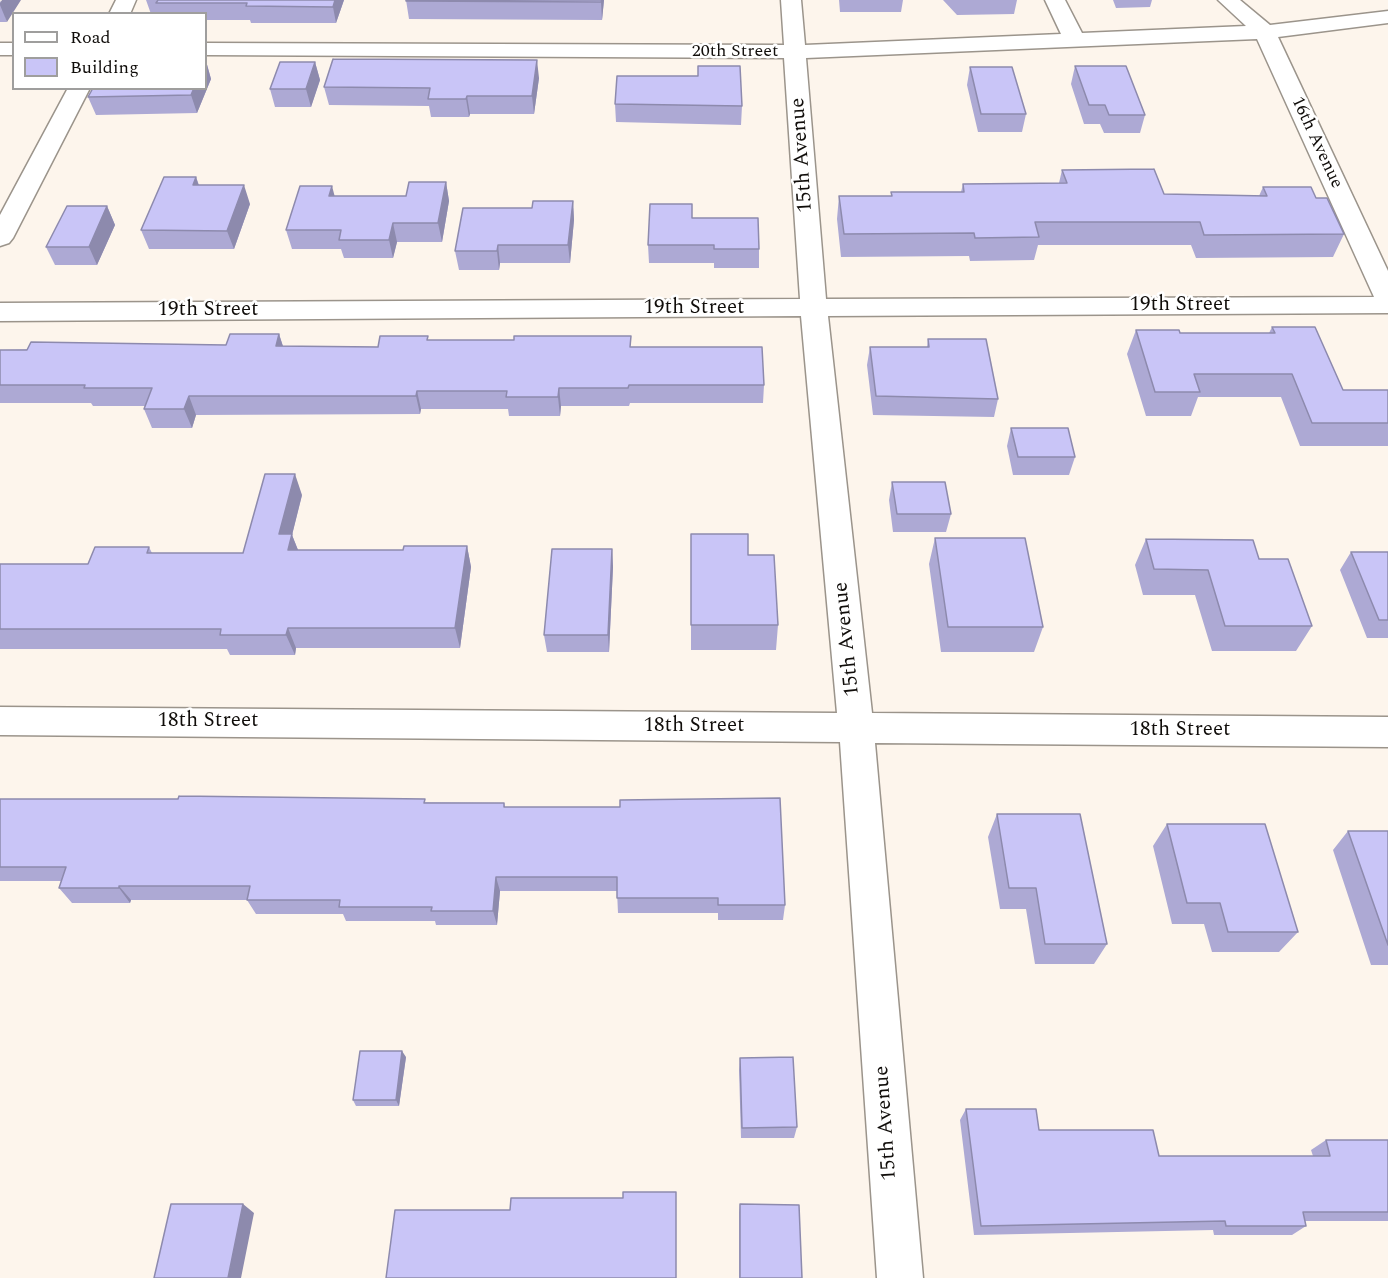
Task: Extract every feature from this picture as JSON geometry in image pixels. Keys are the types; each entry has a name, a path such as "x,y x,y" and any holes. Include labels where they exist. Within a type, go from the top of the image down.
{"street":[{"name":"15th Avenue","path":"791,0 814,309 856,728 900,1278"},
{"path":"1055,0 1074,39"},
{"name":"16th Avenue","path":"1228,0 1265,32 1388,299"},
{"name":"20th Street","path":"207,50 796,52 1265,32 1388,17"},
{"path":"0,238 78,90"},
{"name":"19th Street","path":"0,312 1388,305"},
{"name":"18th Street","path":"0,721 1388,732"}],"building":[{"path":"158,0 335,0 333,7 246,6 247,3 156,3"},
{"path":"406,0 602,0 601,2"},
{"path":"333,59 537,60 532,96 467,96 466,99 428,99 430,88 324,87"},
{"path":"280,62 315,62 306,89 270,89"},
{"path":"698,66 740,66 742,106 615,104 617,76 698,76"},
{"path":"1075,66 1126,66 1145,115 1109,115 1105,105 1089,105"},
{"path":"970,67 1012,67 1026,114 981,114"},
{"path":"92,90 193,90 191,95 88,97"},
{"path":"1154,169 1164,194 1267,196 1263,187 1311,187 1316,198 1327,198 1344,234 1204,235 1200,222 1035,222 1039,237 975,238 974,233 844,234 839,196 892,196 891,192 964,192 963,184 1067,183 1062,170"},
{"path":"164,177 196,177 193,185 244,185 227,231 141,230"},
{"path":"409,182 446,182 438,223 393,223 389,240 339,240 341,230 286,230 300,186 332,186 329,196 406,196"},
{"path":"533,201 573,201 568,245 498,245 497,251 455,251 463,208 532,208"},
{"path":"650,204 692,204 692,218 758,218 759,249 714,249 714,245 648,245"},
{"path":"67,206 107,206 89,247 46,247"},
{"path":"1272,327 1315,327 1343,390 1388,390 1388,423 1312,423 1292,374 1194,374 1200,392 1155,392 1136,330 1179,330 1180,333 1275,333"},
{"path":"230,334 279,334 276,346 378,347 380,336 428,336 427,340 514,340 514,336 631,336 630,347 762,347 764,385 629,385 628,388 559,388 558,397 506,397 507,391 417,391 416,396 189,396 184,409 144,409 152,388 0,385 0,350 27,350 31,342 226,345"},
{"path":"928,339 986,339 998,399 876,396 870,347 929,347"},
{"path":"1011,428 1068,428 1075,457 1018,457"},
{"path":"265,474 295,474 279,534 292,534 288,550 403,550 404,546 467,546 455,628 288,628 286,635 220,635 221,629 0,629 0,564 88,564 95,547 149,547 147,553 243,553"},
{"path":"892,482 945,482 951,514 897,514"},
{"path":"691,534 748,534 748,555 774,555 778,625 691,625"},
{"path":"935,538 1025,538 1043,627 948,627"},
{"path":"1146,539 1253,540 1259,559 1288,559 1312,626 1225,626 1208,570 1154,569"},
{"path":"552,549 612,549 608,635 544,635"},
{"path":"1351,552 1388,552 1388,620 1379,620"},
{"path":"179,796 425,799 424,803 504,803 504,807 620,807 620,800 780,798 785,905 718,905 718,898 617,898 617,877 496,877 493,911 431,911 432,907 339,907 340,900 247,900 250,886 59,888 66,867 0,867 0,799 178,799"},
{"path":"997,814 1080,814 1107,944 1045,944 1036,888 1009,888"},
{"path":"1167,824 1265,824 1298,932 1228,932 1220,903 1187,903"},
{"path":"1348,831 1388,831 1388,945"},
{"path":"360,1051 402,1051 396,1100 353,1100"},
{"path":"793,1057 797,1127 742,1128 740,1058"},
{"path":"966,1109 1036,1109 1039,1130 1153,1130 1159,1156 1330,1156 1326,1140 1388,1140 1388,1212 1303,1212 1306,1226 1226,1226 1225,1221 981,1226"},
{"path":"623,1192 676,1192 676,1278 386,1278 395,1210 510,1210 511,1198 623,1198"},
{"path":"171,1204 243,1204 228,1278 154,1278"},
{"path":"740,1204 799,1205 802,1278 740,1278"}]}
